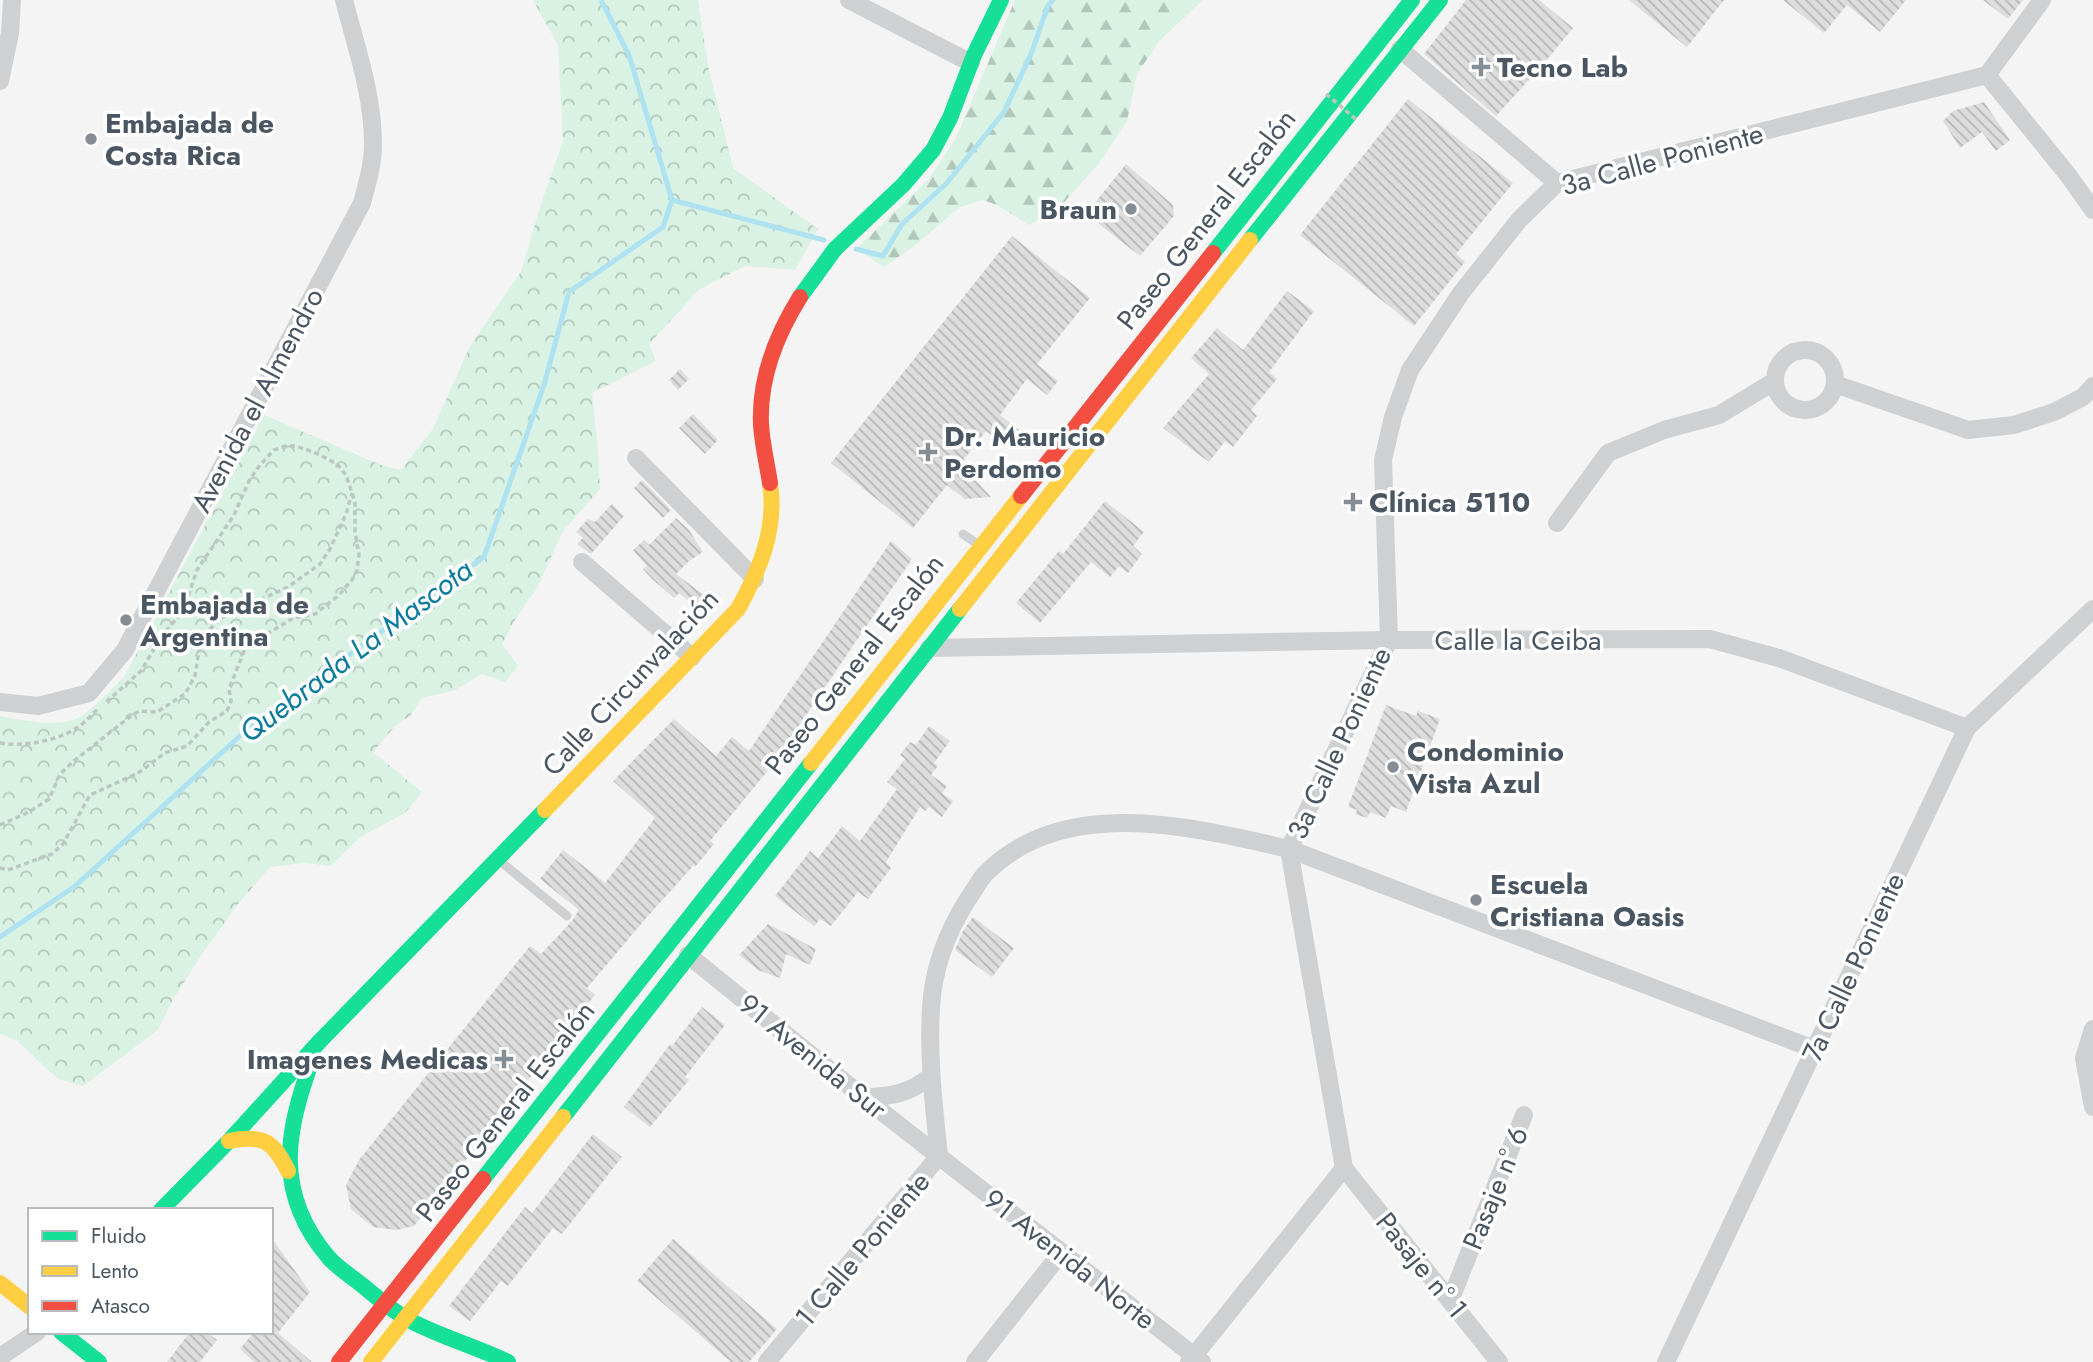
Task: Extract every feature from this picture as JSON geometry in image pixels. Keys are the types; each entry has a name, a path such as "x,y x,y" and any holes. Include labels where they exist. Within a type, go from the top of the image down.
{"main road":[{"name":"Calle Circunvalación","path":"163,1208 229,1141 320,1041 738,609 766,553 772,507 761,424 765,386 773,351 789,315 813,277 846,237 892,197 932,151 953,113 971,63 1001,0"},
{"name":"Paseo General Escalón","path":"340,1362 1412,0"},
{"name":"Paseo General Escalón","path":"370,1362 1440,0"},
{"path":"288,1171 288,1137 294,1108 320,1041"},
{"path":"229,1141 248,1137 266,1139 278,1151 288,1171 297,1204 318,1243 330,1259 385,1306 406,1319 487,1357 509,1362"},
{"path":"0,1283 28,1305"},
{"path":"64,1334 99,1362"}],"street":[{"path":"0,81 10,33 12,0"},
{"name":"Avenida el Almendro","path":"0,702 38,706 89,693 125,650 362,203 373,144 366,85 344,0"},
{"path":"849,0 971,63"},
{"path":"2042,0 1987,75 2093,210"},
{"path":"1401,50 1557,183"},
{"name":"3a Calle Poniente","path":"1344,1168 1289,849 1389,640 1383,460 1393,417 1410,370 1461,293 1519,220 1557,183 1987,75"},
{"path":"1807,350 1825,357 1835,374 1835,384 1826,401 1809,410 1799,410 1782,400 1775,382 1776,372 1788,355 1807,350"},
{"path":"1557,523 1608,453 1664,430 1719,415 1775,382"},
{"path":"1835,384 1968,430 2014,425 2054,412 2083,397 2093,386"},
{"path":"636,458 755,579"},
{"path":"582,562 692,657"},
{"name":"7a Calle Poniente","path":"1666,1362 1967,728 2093,609"},
{"name":"Calle la Ceiba","path":"929,648 1389,640 1710,639 1779,659 1967,728"},
{"name":"1 Calle Poniente","path":"767,1362 939,1156 931,1076 931,1007 939,957 958,914 985,874 1017,848 1053,832 1094,824 1154,824 1236,837 1289,849 1814,1049"},
{"name":"91 Avenida Sur","path":"688,955 939,1156"},
{"path":"2093,1029 2084,1058 2093,1107"},
{"path":"863,1097 900,1095 916,1088 931,1076"},
{"name":"Pasaje n° 6","path":"1450,1301 1524,1115"},
{"name":"91 Avenida Norte","path":"939,1156 1195,1360"},
{"path":"1195,1360 1344,1168"},
{"name":"Pasaje n° 1","path":"1344,1168 1499,1362"},
{"path":"975,1362 1061,1253"},
{"path":"0,1357 34,1334"}],"lane":[{"path":"963,534 981,546"},
{"path":"498,860 567,916"}],"path":[{"path":"1326,94 1357,120"},
{"path":"0,743 29,743 73,730 135,676 161,637 183,611 203,559 234,515 249,481 275,450 296,446 337,464 346,475 353,491 359,555 357,570 352,580 338,596 315,614 293,618 252,640 246,646 229,689 231,701 227,711 209,722 187,746 165,753 138,773 90,795 63,844 52,854 8,870 0,868"},
{"path":"0,825 29,812 49,799 60,774 127,719 139,711 157,712 185,694 195,676 205,635 219,619 288,587 320,564 346,514 353,491"}],"green space":[{"path":"533,0 698,0 708,66 733,168 818,229 795,270 745,266 700,289 649,344 656,361 592,393 600,489 563,531 537,588 502,644 518,666 505,682 482,674 455,690 422,698 410,716 395,726 373,752 422,792 405,813 360,837 331,866 305,863 270,867 238,904 202,954 172,1001 158,1030 83,1086 58,1079 16,1040 0,1034 0,716 39,722 70,721 90,709 124,677 264,415 381,465 401,470 433,429 470,346 521,272 563,141 558,45"},
{"path":"1015,0 1203,0 1159,41 1137,74 1127,121 1099,163 1060,207 1029,225 997,205 983,200 960,207 913,247 884,267 856,249 929,179 956,138"}],"building":[{"path":"1466,0 1539,0 1573,28 1496,116 1424,54"},
{"path":"1629,0 1724,0 1687,47"},
{"path":"1783,0 1906,0 1880,32 1847,5 1824,33"},
{"path":"1983,0 2023,0 2008,19"},
{"path":"1408,99 1513,183 1456,254 1465,262 1414,326 1300,235"},
{"path":"1984,102 2010,140 1996,151 1982,132 1960,148 1943,121 1953,111"},
{"name":"Braun","path":"1126,164 1173,205 1174,216 1140,256 1086,214"},
{"path":"1012,236 1090,298 1037,364 1058,381 1047,395 1027,379 1000,415 1019,430 1006,447 986,431 958,467 991,497 965,499 947,485 913,528 831,463"},
{"path":"1287,291 1314,311 1269,372 1277,379 1251,410 1257,416 1233,447 1225,441 1209,462 1163,428 1209,374 1191,358 1217,328 1243,350"},
{"path":"680,369 689,379 678,390 669,380"},
{"path":"693,414 718,440 705,454 679,428"},
{"path":"642,480 671,510 663,518 634,488"},
{"path":"1105,501 1144,532 1133,546 1142,554 1128,573 1119,566 1110,577 1091,562 1040,623 1016,603 1059,551 1063,554"},
{"path":"612,504 624,516 591,554 577,544 583,538 576,532 588,519 595,522"},
{"path":"676,518 689,530 703,552 676,574 709,599 700,611 679,593 674,598 652,579 643,569 647,566 633,550 644,540 649,545"},
{"path":"891,541 912,559 770,768 710,841 714,844 587,988 595,995 414,1226 396,1230 373,1227 351,1209 346,1185 359,1160 530,946 541,954 579,910 540,879 563,850 605,883 655,818 613,781 674,719 716,756 732,737 749,751"},
{"name":"Condominio Vista Azul","path":"1386,705 1416,716 1418,711 1440,719 1406,812 1391,806 1386,818 1370,812 1367,818 1355,814 1357,810 1348,807"},
{"path":"929,726 950,741 934,763 938,766 931,775 947,786 942,793 953,801 942,817 929,807 925,811 920,807 886,862 891,868 868,899 858,892 831,926 820,919 814,926 775,896 810,851 818,858 842,826 860,841 897,789 887,782 905,759 900,755 910,742 916,745"},
{"path":"973,917 1014,948 992,977 955,950"},
{"path":"768,924 816,949 810,965 786,954 780,978 758,970 739,955"},
{"path":"702,1007 725,1025 685,1077 689,1080 650,1127 624,1107 670,1044 672,1046"},
{"path":"593,1134 622,1157 562,1234 553,1228 508,1286 501,1281 470,1321 449,1306 525,1207 532,1213"},
{"path":"673,1239 777,1329 749,1362 731,1362 637,1281"},
{"path":"273,1240 310,1292 278,1333 312,1362 254,1362 240,1349 252,1334 273,1334"},
{"path":"188,1334 209,1334 217,1340 200,1362 167,1362"}],"waterway":[{"name":"Quebrada La Mascota","path":"0,937 74,887 251,726 484,557 544,385 569,292 663,227 672,200 629,55 601,0"},
{"path":"856,249 883,256 902,224 946,184 1004,112 1031,54 1048,6 1053,0"},
{"path":"672,200 824,240"}],"traffic: fast":[{"path":"800,297 835,249 903,185 933,150 950,118 974,55 1001,0"},
{"path":"1213,253 1412,0"},
{"path":"1250,240 1440,0"},
{"path":"563,1117 960,609"},
{"path":"483,1179 811,763"},
{"path":"163,1208 229,1141 320,1041 545,810"},
{"path":"313,1058 296,1111 290,1161 292,1186 299,1210 311,1234 333,1262 396,1312 430,1330 508,1362"},
{"path":"64,1334 99,1362"}],"traffic: slow":[{"path":"960,609 1250,240"},
{"path":"545,810 738,609 760,564 769,533 772,500 770,483"},
{"path":"811,763 1021,496"},
{"path":"371,1362 563,1117"},
{"path":"229,1141 250,1139 266,1142 272,1146 288,1171"},
{"path":"0,1283 28,1305"}],"traffic: jam":[{"path":"1021,496 1213,253"},
{"path":"770,483 762,431 763,390 777,342 800,297"},
{"path":"339,1362 483,1179"}],"place":[{"name":"Tecno Lab","path":"1481,67"},
{"name":"Embajada de Costa Rica","path":"91,139"},
{"name":"Braun","path":"1131,209"},
{"name":"Dr. Mauricio Perdomo","path":"928,452"},
{"name":"Clínica 5110","path":"1353,502"},
{"name":"Embajada de Argentina","path":"126,620"},
{"name":"Condominio Vista Azul","path":"1393,767"},
{"name":"Escuela Cristiana Oasis","path":"1476,900"},
{"name":"Imagenes Medicas","path":"504,1059"}]}
